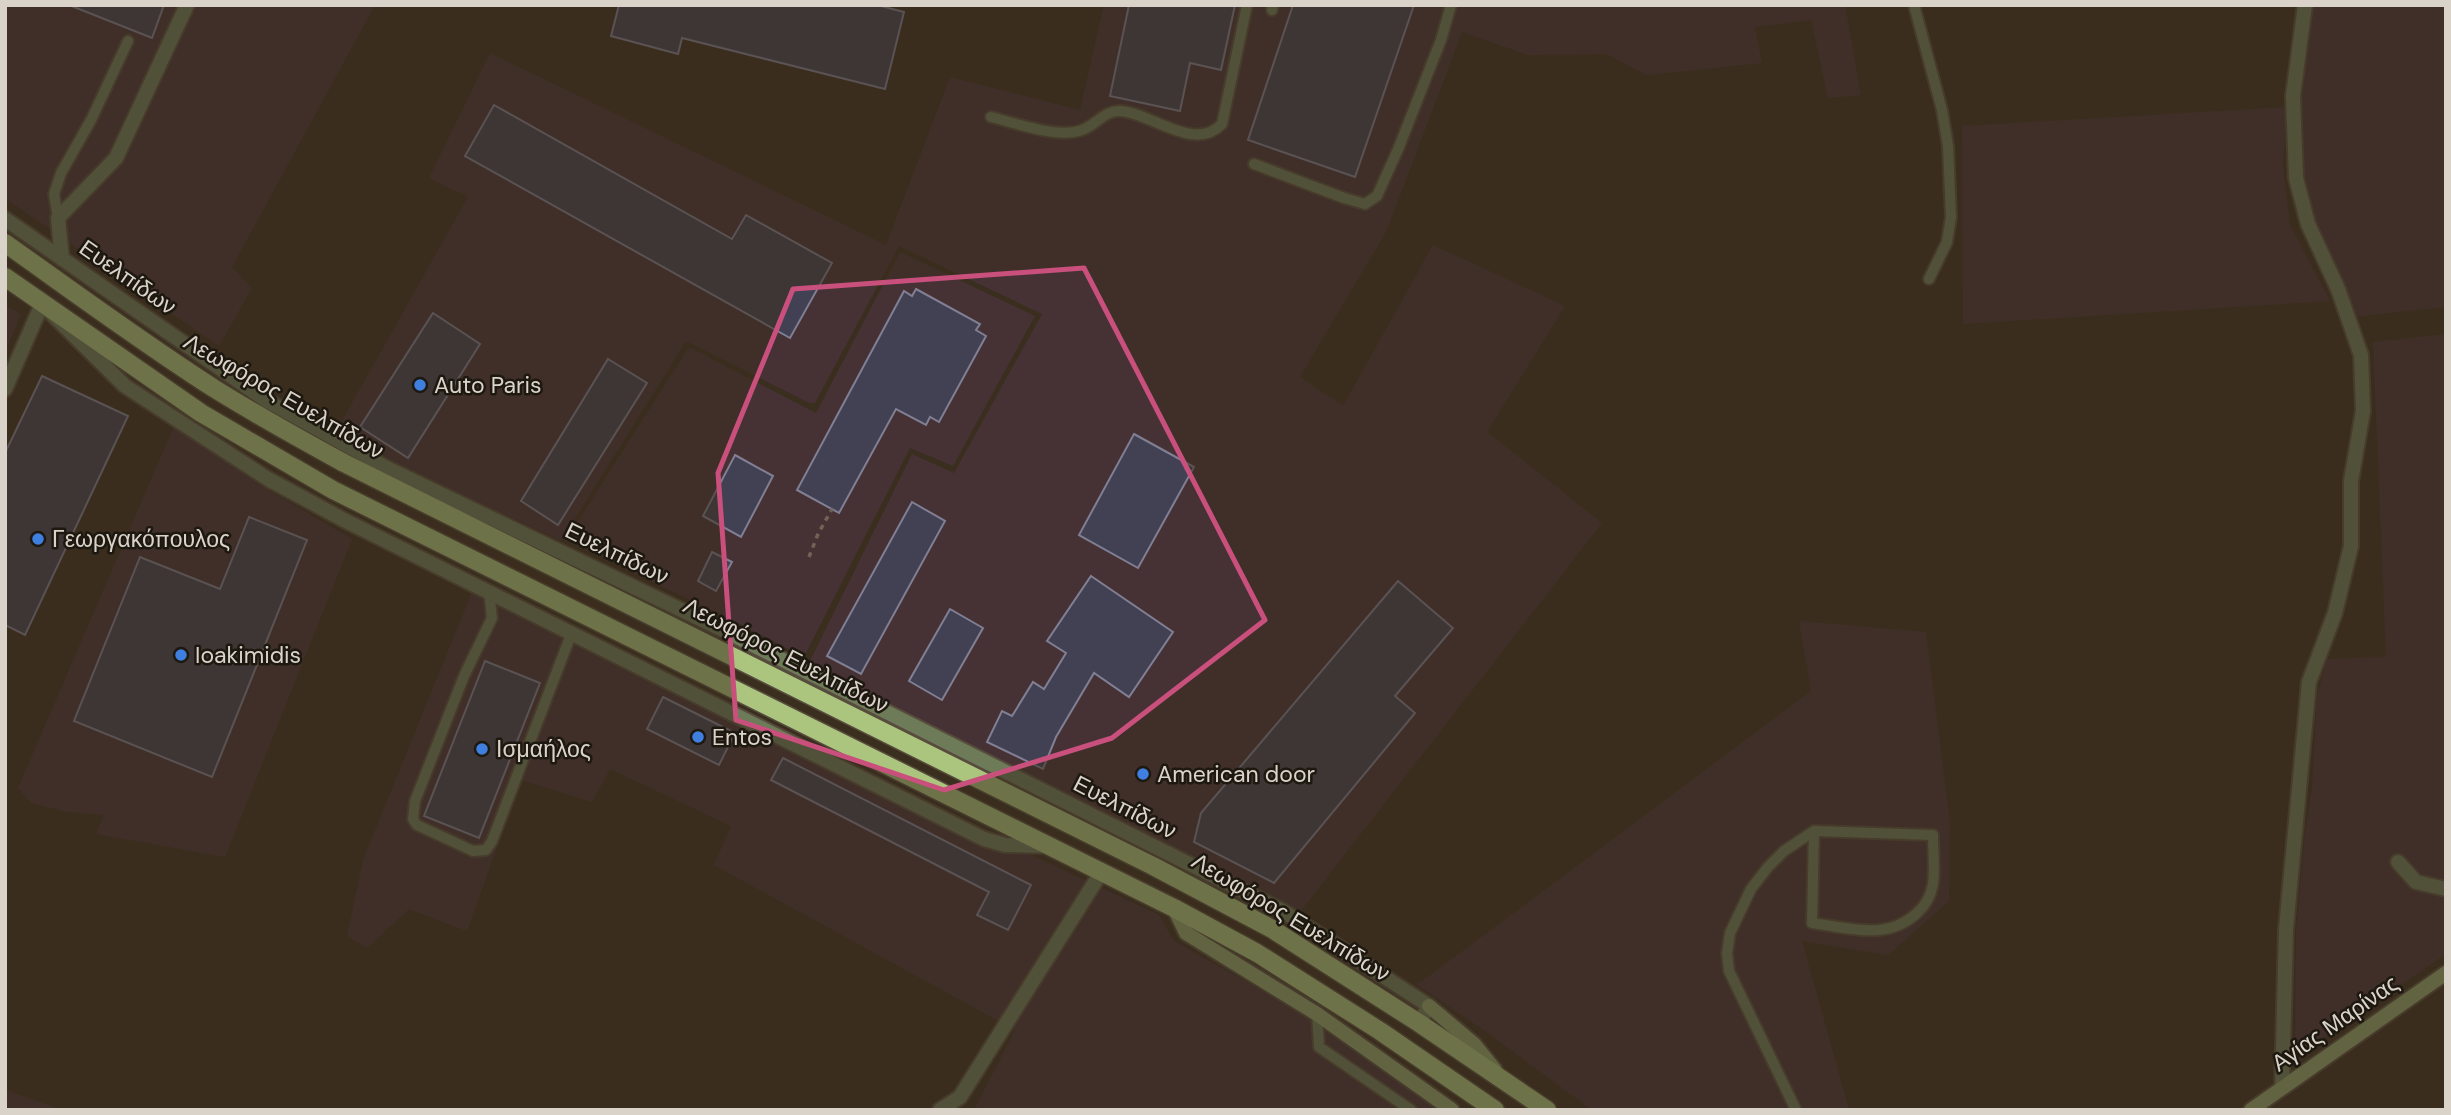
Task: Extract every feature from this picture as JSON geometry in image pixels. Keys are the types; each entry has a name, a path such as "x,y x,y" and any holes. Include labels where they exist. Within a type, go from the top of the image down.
{"main road":[{"name":"Λεωφόρος Ευελπίδων","path":"5,243 215,389 344,463 466,514 724,651 1130,845 1272,929 1419,1023 1547,1110"},
{"path":"5,278 201,413 275,458 333,490 1174,908 1257,953 1380,1031 1495,1110"}],"street":[{"path":"62,259 58,218 116,158 187,5"},
{"path":"2282,1088 2286,929 2309,682 2335,613 2351,546 2351,481 2363,411 2361,355 2338,289 2308,224 2297,178 2293,96 2305,5"},
{"name":"Ευελπίδων","path":"5,219 267,401 466,514 729,633 1059,809"},
{"path":"5,389 41,304 125,386 268,479 344,520 984,839 1005,845 1048,846"},
{"path":"489,591 499,571"},
{"path":"724,651 729,633"},
{"name":"Ευελπίδων","path":"1130,845 1283,911 1429,1006 1474,1044 1505,1082"},
{"path":"2398,862 2416,882 2446,889"},
{"path":"940,1110 960,1097 1102,871"},
{"path":"1174,908 1186,933 1317,1014 1452,1110"},
{"path":"1272,929 1283,911"},
{"name":"Αγίας Μαρίνας","path":"2251,1110 2446,973"},
{"path":"1419,1023 1429,1006"},
{"path":"1369,1051 1380,1031"}],"lane":[{"path":"991,117 1055,132 1083,130 1101,117 1119,110 1189,134 1213,133 1222,124 1247,5"},
{"path":"1254,164 1366,204 1377,196 1437,52 1451,5"},
{"path":"1914,5 1942,110 1948,146 1951,217 1947,242 1929,279"},
{"path":"58,218 54,194 61,173 92,120 128,41"},
{"path":"489,591 492,618 464,676 415,801 413,819 417,825 473,852 486,850 492,841 572,632"},
{"path":"1796,1110 1729,971 1727,953 1730,933 1751,889 1784,851 1814,831 1933,835 1933,883 1925,905 1891,930 1877,931 1812,923 1814,831"},
{"path":"1317,1014 1319,1047 1411,1110"}],"path":[{"path":"809,557 832,509"}],"highlighted area":[{"path":"1084,268 1173,446 1265,620 1112,738 944,790 736,720 718,473 793,289"}],"shaded area":[{"path":"5,5 375,5 232,267 252,288 219,346 5,198"},
{"path":"1104,5 1845,5 1861,95 1828,98 1811,20 1755,27 1762,63 1647,75 1606,54 1528,55 1462,32 1387,230 1300,377 1343,406 1433,245 1565,306 1487,432 1602,523 1290,925 801,679 912,454 954,473 1042,314 899,246 815,403 809,403 686,341 561,541 393,462 339,426 468,197 429,178 490,53 886,245 950,77 1080,110"},
{"path":"2310,5 2446,5 2446,307 2352,317 2314,224 2301,177 2298,96"},
{"path":"2287,107 2283,166 2290,225 2330,301 1963,324 1962,126"},
{"path":"900,252 1035,316 953,466 910,448 804,657 566,540 689,347 816,413"},
{"path":"5,305 21,314 5,352"},
{"path":"2446,334 2446,954 2295,1057 2296,932 2312,788 2317,696 2327,659 2386,657 2373,342"},
{"path":"175,424 253,481 352,539 225,857 96,834 104,815 67,812 31,803 18,788"},
{"path":"472,592 1159,915 1174,941 1321,1024 1444,1110 974,1110 1015,1030 714,865 731,826 610,769 592,802 521,780 467,931 409,909 367,948 347,936 363,860"},
{"path":"1799,621 1926,632 1950,822 1949,901 1888,955 1802,941 1849,1110 1592,1110 1491,1035 1417,985 1811,691"},
{"path":"5,1090 63,1110 5,1110"}],"building":[{"path":"69,5 164,5 152,38"},
{"path":"619,5 877,5 904,12 885,89 682,38 678,54 611,36"},
{"path":"1129,5 1235,5 1221,70 1190,63 1180,111 1110,96"},
{"path":"1293,5 1414,5 1355,177 1248,140"},
{"path":"494,105 732,239 746,215 832,263 790,338 465,156"},
{"path":"916,289 980,324 976,330 986,336 939,422 930,417 926,425 896,409 839,513 797,490 904,291 912,296"},
{"name":"Auto Paris","path":"433,313 480,344 408,458 360,427"},
{"path":"608,359 647,383 558,525 521,501"},
{"name":"Γεωργακόπουλος","path":"42,376 128,416 25,635 5,625 5,453"},
{"path":"1134,434 1194,467 1138,568 1079,535"},
{"path":"735,455 773,476 741,537 703,516"},
{"path":"912,502 945,521 861,674 827,656"},
{"name":"Ioakimidis","path":"249,517 307,540 212,777 74,721 140,557 220,589"},
{"path":"712,552 732,562 716,591 698,581"},
{"path":"1091,576 1173,632 1129,697 1094,673 1056,737 1043,769 987,742 1002,711 1012,716 1033,682 1044,689 1066,653 1047,641"},
{"path":"1398,581 1453,628 1395,696 1415,713 1274,883 1194,842 1201,813"},
{"path":"950,609 983,628 942,700 909,681"},
{"name":"Ισμαήλος","path":"485,661 540,683 479,838 424,816"},
{"path":"663,697 735,733 719,765 647,729"},
{"path":"783,758 1031,885 1008,930 977,915 989,892 771,780"}],"place":[{"name":"Auto Paris","path":"420,385"},
{"name":"Γεωργακόπουλος","path":"38,539"},
{"name":"Ioakimidis","path":"181,655"},
{"name":"Entos","path":"698,737"},
{"name":"Ισμαήλος","path":"482,749"},
{"name":"American door","path":"1143,774"}]}
